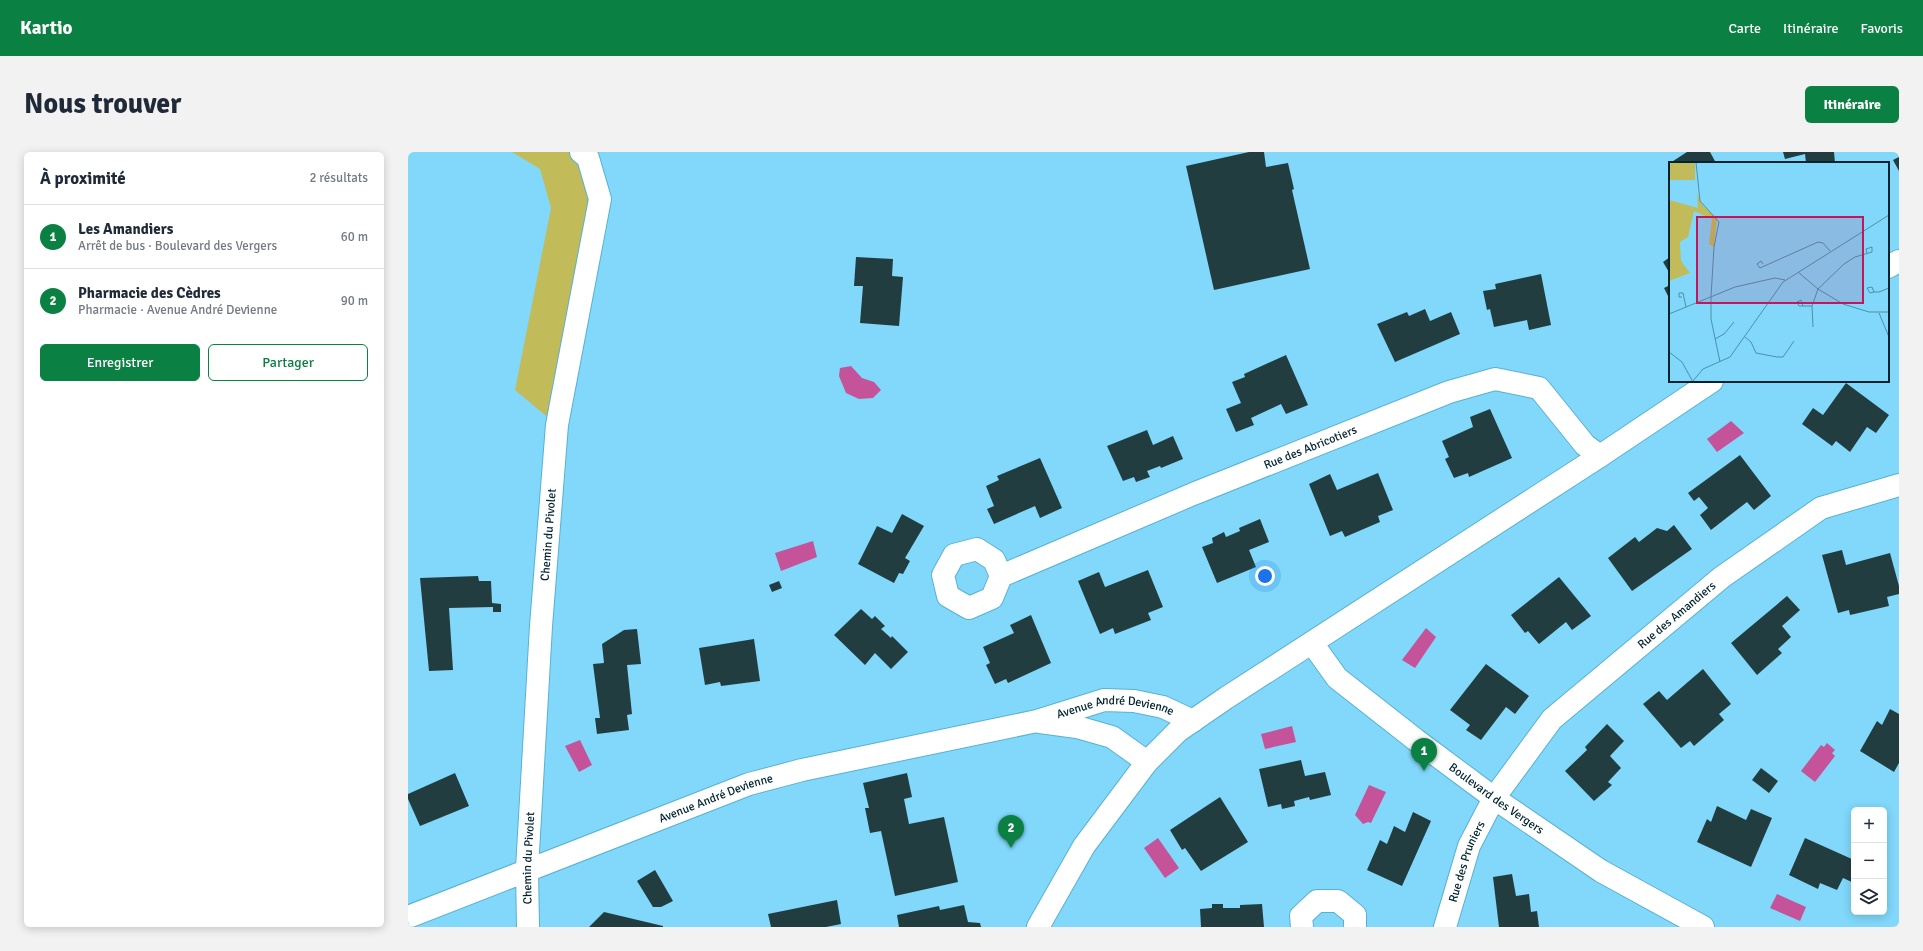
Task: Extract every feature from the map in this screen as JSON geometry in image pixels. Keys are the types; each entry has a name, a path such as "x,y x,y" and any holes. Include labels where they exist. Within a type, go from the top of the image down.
{"street":[{"name":"Chemin du Pivolet","path":"528,927 527,869 541,626 557,425 600,199 588,158 581,152"},
{"path":"1889,266 1899,261"},
{"name":"Rue des Abricotiers","path":"1001,576 1194,494 1449,392 1495,379 1539,388 1585,445 1600,456"},
{"path":"1038,927 1084,846 1147,762 1178,731 1600,456 1711,382"},
{"name":"Rue des Amandiers","path":"1494,798 1552,719 1722,577 1821,508 1899,485"},
{"name":"Boulevard des Vergers","path":"1312,643 1337,678 1416,740 1494,798 1601,871 1703,927"},
{"name":"Avenue André Devienne","path":"408,917 527,869 749,784 802,770 1037,721 1104,700 1134,701 1163,708 1194,721"},
{"name":"Avenue André Devienne","path":"1037,721 1077,727 1112,737 1147,762"},
{"name":"Rue des Pruniers","path":"1445,927 1469,846 1494,798"},
{"path":"1302,927 1301,916 1317,901 1338,901 1355,916 1355,927"}],"shaded area":[{"path":"512,152 581,152 600,199 557,425 515,390 551,208 540,169"},
{"path":"851,366 862,378 874,382 881,390 873,398 859,399 846,393 839,376 840,368"},
{"path":"1731,421 1744,433 1717,452 1707,439"},
{"path":"813,541 817,557 781,571 775,553"},
{"path":"1426,628 1436,637 1415,668 1402,660"},
{"path":"1292,726 1296,742 1265,749 1261,734"},
{"path":"580,740 592,765 579,772 565,746"},
{"path":"1827,743 1835,750 1832,753 1835,756 1815,782 1801,771 1821,745 1824,747"},
{"path":"1369,785 1386,792 1371,823 1368,822 1363,824 1355,815"},
{"path":"1158,838 1179,868 1165,878 1144,848"},
{"path":"1777,894 1806,907 1800,921 1770,908"}],"building":[{"path":"1249,152 1264,152 1266,167 1288,163 1294,189 1292,190 1310,269 1214,290 1186,166"},
{"path":"1687,152 1710,152 1715,162 1672,162"},
{"path":"1783,152 1834,152 1835,162 1806,162 1805,154 1785,159"},
{"path":"1899,157 1899,171 1893,160"},
{"path":"856,257 893,259 892,276 903,277 899,326 860,323 863,286 854,286"},
{"path":"1669,258 1669,272 1663,262"},
{"path":"1541,274 1551,325 1529,330 1527,320 1494,327 1490,309 1487,310 1483,291 1496,289 1495,284"},
{"path":"1669,286 1669,298 1664,288"},
{"path":"1425,309 1430,321 1451,312 1460,334 1395,362 1377,324 1407,312 1409,316"},
{"path":"1286,355 1308,405 1286,414 1281,404 1251,418 1254,425 1236,432 1226,409 1241,403 1232,382 1245,377 1244,374"},
{"path":"1846,383 1889,415 1876,433 1867,427 1850,452 1836,441 1832,446 1802,424 1813,408 1823,415"},
{"path":"1490,409 1512,458 1469,477 1468,473 1454,478 1445,459 1449,457 1442,441 1473,427 1470,417"},
{"path":"1147,430 1153,445 1173,436 1183,459 1161,468 1160,466 1147,471 1150,477 1136,482 1134,477 1123,481 1107,446"},
{"path":"1740,455 1771,496 1754,510 1747,502 1711,530 1700,515 1708,508 1699,497 1694,501 1688,493"},
{"path":"1040,458 1062,508 1040,518 1035,506 994,524 987,509 994,506 986,486 999,480 997,476"},
{"path":"1378,473 1393,510 1378,516 1380,522 1345,537 1342,531 1330,536 1309,484 1330,474 1337,490"},
{"path":"902,514 924,526 905,558 910,561 903,574 899,573 894,583 858,564 877,526 892,533"},
{"path":"1260,519 1269,542 1249,550 1256,567 1217,583 1202,547 1213,543 1212,538 1224,532 1226,537 1240,531 1239,528"},
{"path":"1674,525 1692,549 1632,591 1608,558 1635,537 1639,542 1657,528 1667,531"},
{"path":"1842,550 1846,565 1890,553 1899,586 1899,594 1887,597 1889,606 1850,615 1849,610 1838,613 1822,555"},
{"path":"1148,570 1163,607 1148,613 1151,620 1115,634 1113,628 1100,634 1078,581 1099,572 1105,587"},
{"path":"478,576 479,581 491,581 492,603 501,604 501,612 493,612 493,607 449,608 453,670 429,671 420,578"},
{"path":"1559,577 1591,616 1572,630 1566,622 1539,644 1528,631 1525,633 1511,615"},
{"path":"779,581 782,588 772,592 769,585"},
{"path":"1787,596 1800,610 1782,626 1791,637 1778,649 1782,653 1757,675 1731,643"},
{"path":"861,609 872,619 875,616 885,626 881,629 891,638 892,636 908,652 891,669 875,653 865,665 834,635"},
{"path":"1031,615 1051,663 1008,683 1006,679 995,684 986,665 990,663 983,647 1014,633 1010,625"},
{"path":"637,629 641,664 627,665 632,714 627,715 629,730 597,734 595,718 600,718 593,664 604,663 602,644 624,630"},
{"path":"754,639 760,681 721,686 720,682 705,685 699,648"},
{"path":"1486,664 1529,696 1515,714 1506,707 1481,740 1466,730 1470,725 1450,710"},
{"path":"1703,669 1731,704 1719,714 1724,720 1694,746 1690,741 1681,748 1643,704 1659,691 1667,700"},
{"path":"1890,709 1899,714 1899,763 1894,772 1860,751 1877,721 1882,725"},
{"path":"1607,724 1624,741 1610,756 1621,768 1608,782 1612,785 1594,801 1565,771 1587,750 1585,747"},
{"path":"1301,760 1305,776 1325,772 1331,795 1310,800 1309,797 1294,801 1295,806 1282,809 1281,804 1268,807 1259,769"},
{"path":"1761,768 1778,781 1769,793 1752,780"},
{"path":"455,773 469,806 420,826 408,799 408,794"},
{"path":"907,773 912,797 904,799 909,824 944,817 958,882 895,896 881,831 870,833 865,808 869,808 863,783"},
{"path":"1220,797 1248,842 1201,871 1185,848 1182,850 1170,830"},
{"path":"1717,806 1746,820 1751,809 1772,818 1751,867 1697,842 1707,819 1711,822"},
{"path":"1413,812 1431,821 1402,886 1367,870 1380,840 1387,844 1394,826 1405,832"},
{"path":"1805,838 1851,859 1851,882 1843,878 1837,890 1820,883 1818,889 1789,875"},
{"path":"655,870 673,901 661,907 653,907 637,881"},
{"path":"1512,874 1516,896 1529,894 1531,912 1537,911 1539,927 1499,927 1493,877"},
{"path":"837,900 841,924 826,927 771,927 768,914"},
{"path":"1212,904 1223,904 1223,908 1240,908 1240,905 1262,904 1264,927 1201,927 1200,909 1212,908"},
{"path":"964,905 968,922 980,923 981,927 899,927 897,915 939,906 940,910"},
{"path":"604,912 663,926 663,927 589,927"}],"place":[{"name":"Les Amandiers","path":"1424,771"},
{"name":"Pharmacie des Cèdres","path":"1011,848"}]}
